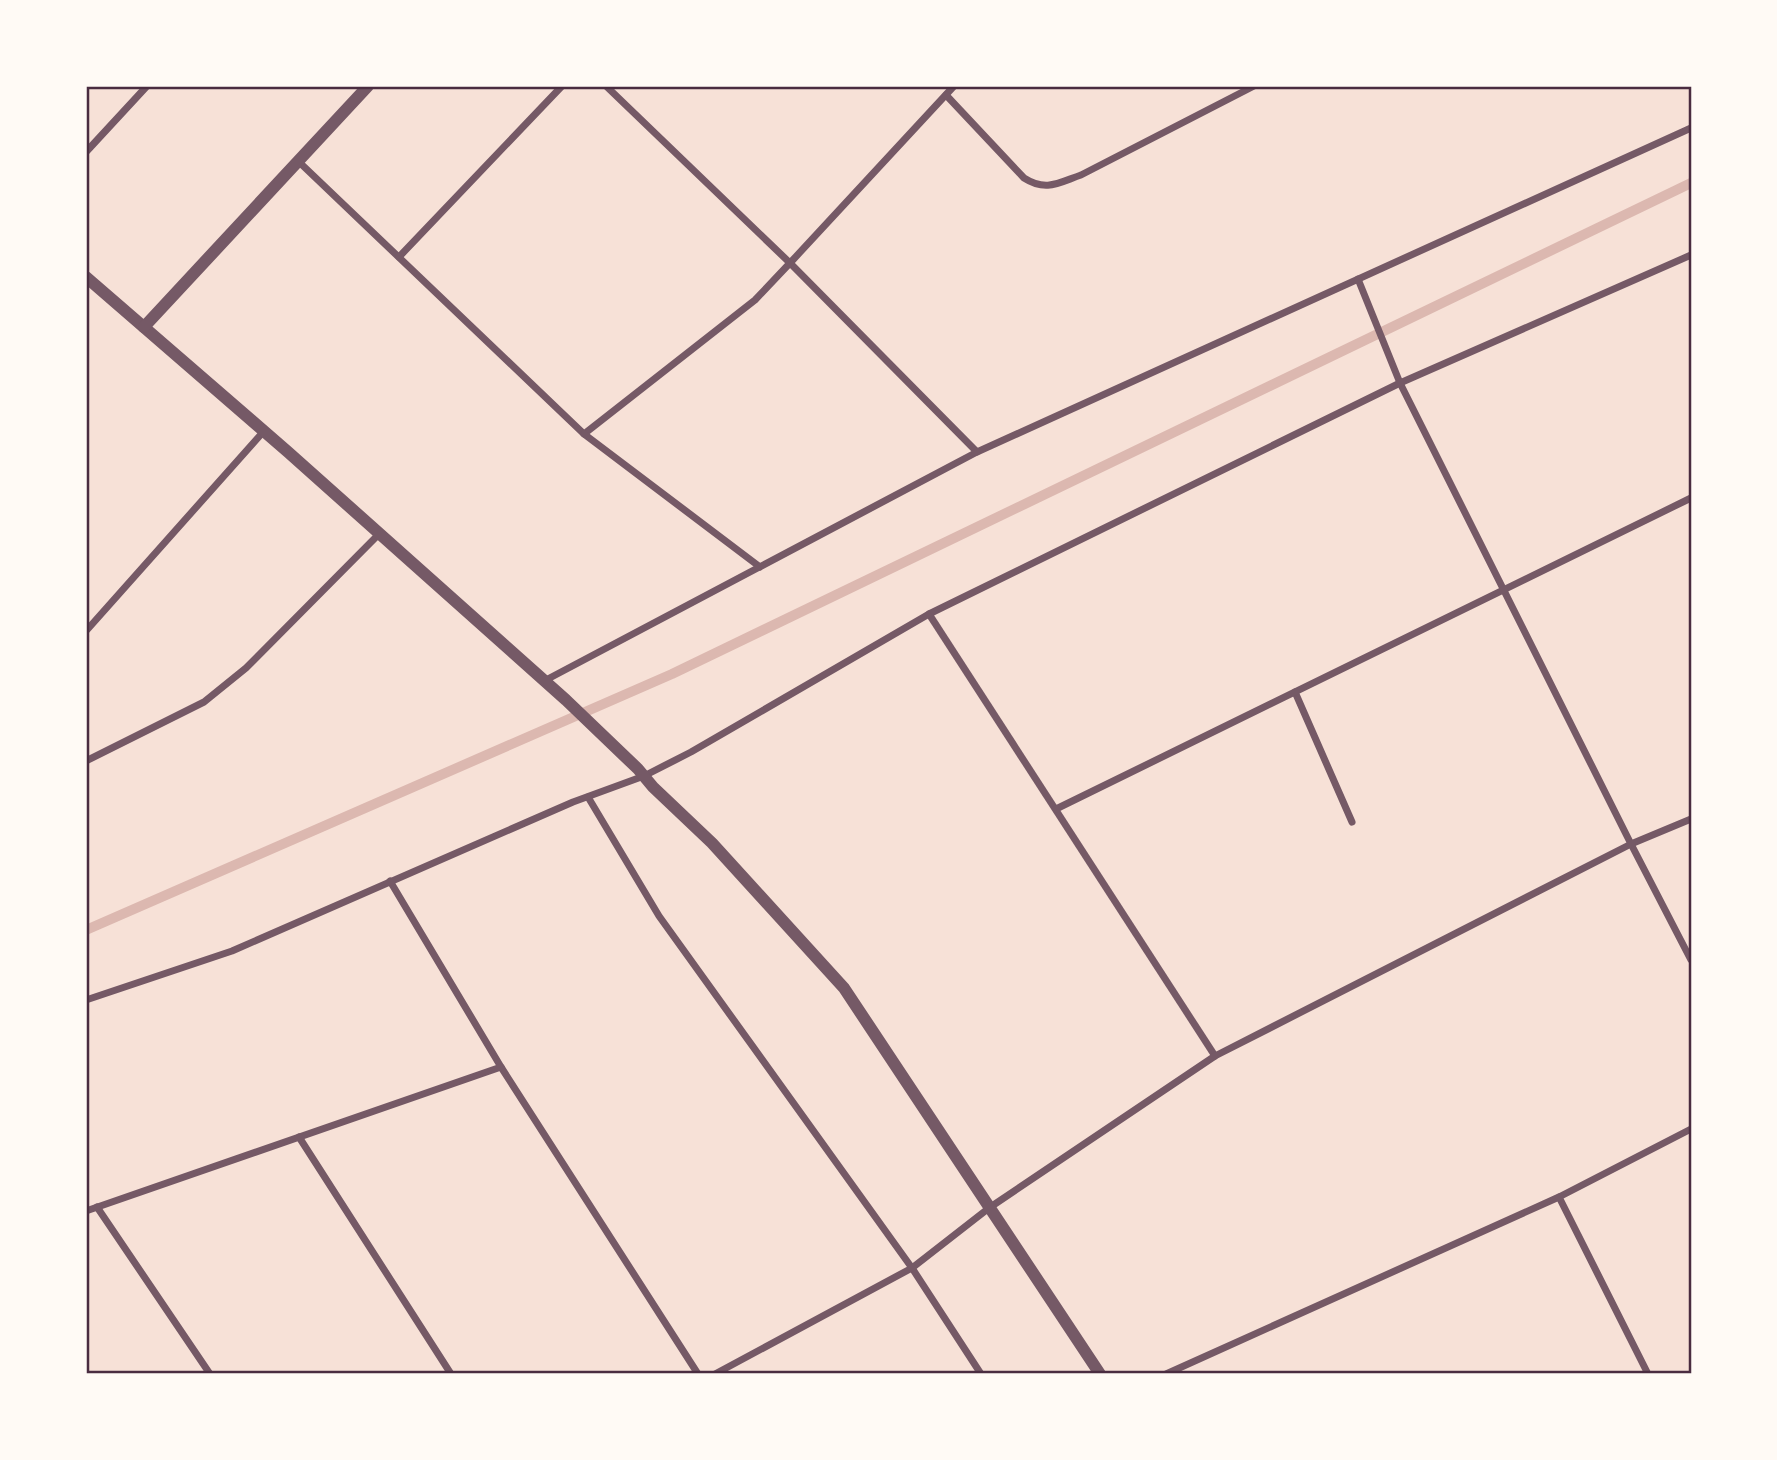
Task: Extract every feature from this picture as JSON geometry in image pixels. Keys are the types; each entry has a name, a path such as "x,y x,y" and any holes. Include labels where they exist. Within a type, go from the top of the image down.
{"street":[{"path":"86,152 147,86"},
{"path":"144,327 368,86"},
{"path":"399,257 562,86"},
{"path":"606,86 790,263 976,452"},
{"path":"584,434 755,300 954,86"},
{"path":"946,94 1024,178 1035,185 1043,186 1080,175 1254,86"},
{"path":"544,681 976,452 1691,128"},
{"path":"298,161 584,434 760,567"},
{"path":"86,1000 232,951 691,752 929,614 1400,383 1691,255"},
{"path":"86,276 566,700 712,843 844,988 1100,1374"},
{"path":"1358,279 1400,383 1691,960"},
{"path":"86,631 264,431"},
{"path":"1056,809 1691,498"},
{"path":"86,761 204,702 246,668 379,534"},
{"path":"929,614 1214,1056"},
{"path":"1295,692 1352,822"},
{"path":"588,797 659,916 912,1268 981,1374"},
{"path":"715,1374 912,1268 989,1208 1214,1056 1631,844 1691,819"},
{"path":"390,881 501,1067 698,1374"},
{"path":"86,1211 501,1067"},
{"path":"1166,1374 1559,1197 1691,1129"},
{"path":"299,1137 451,1374"},
{"path":"1559,1197 1647,1374"},
{"path":"97,1207 211,1374"}],"waterway":[{"path":"86,930 672,674 1691,183"}]}
